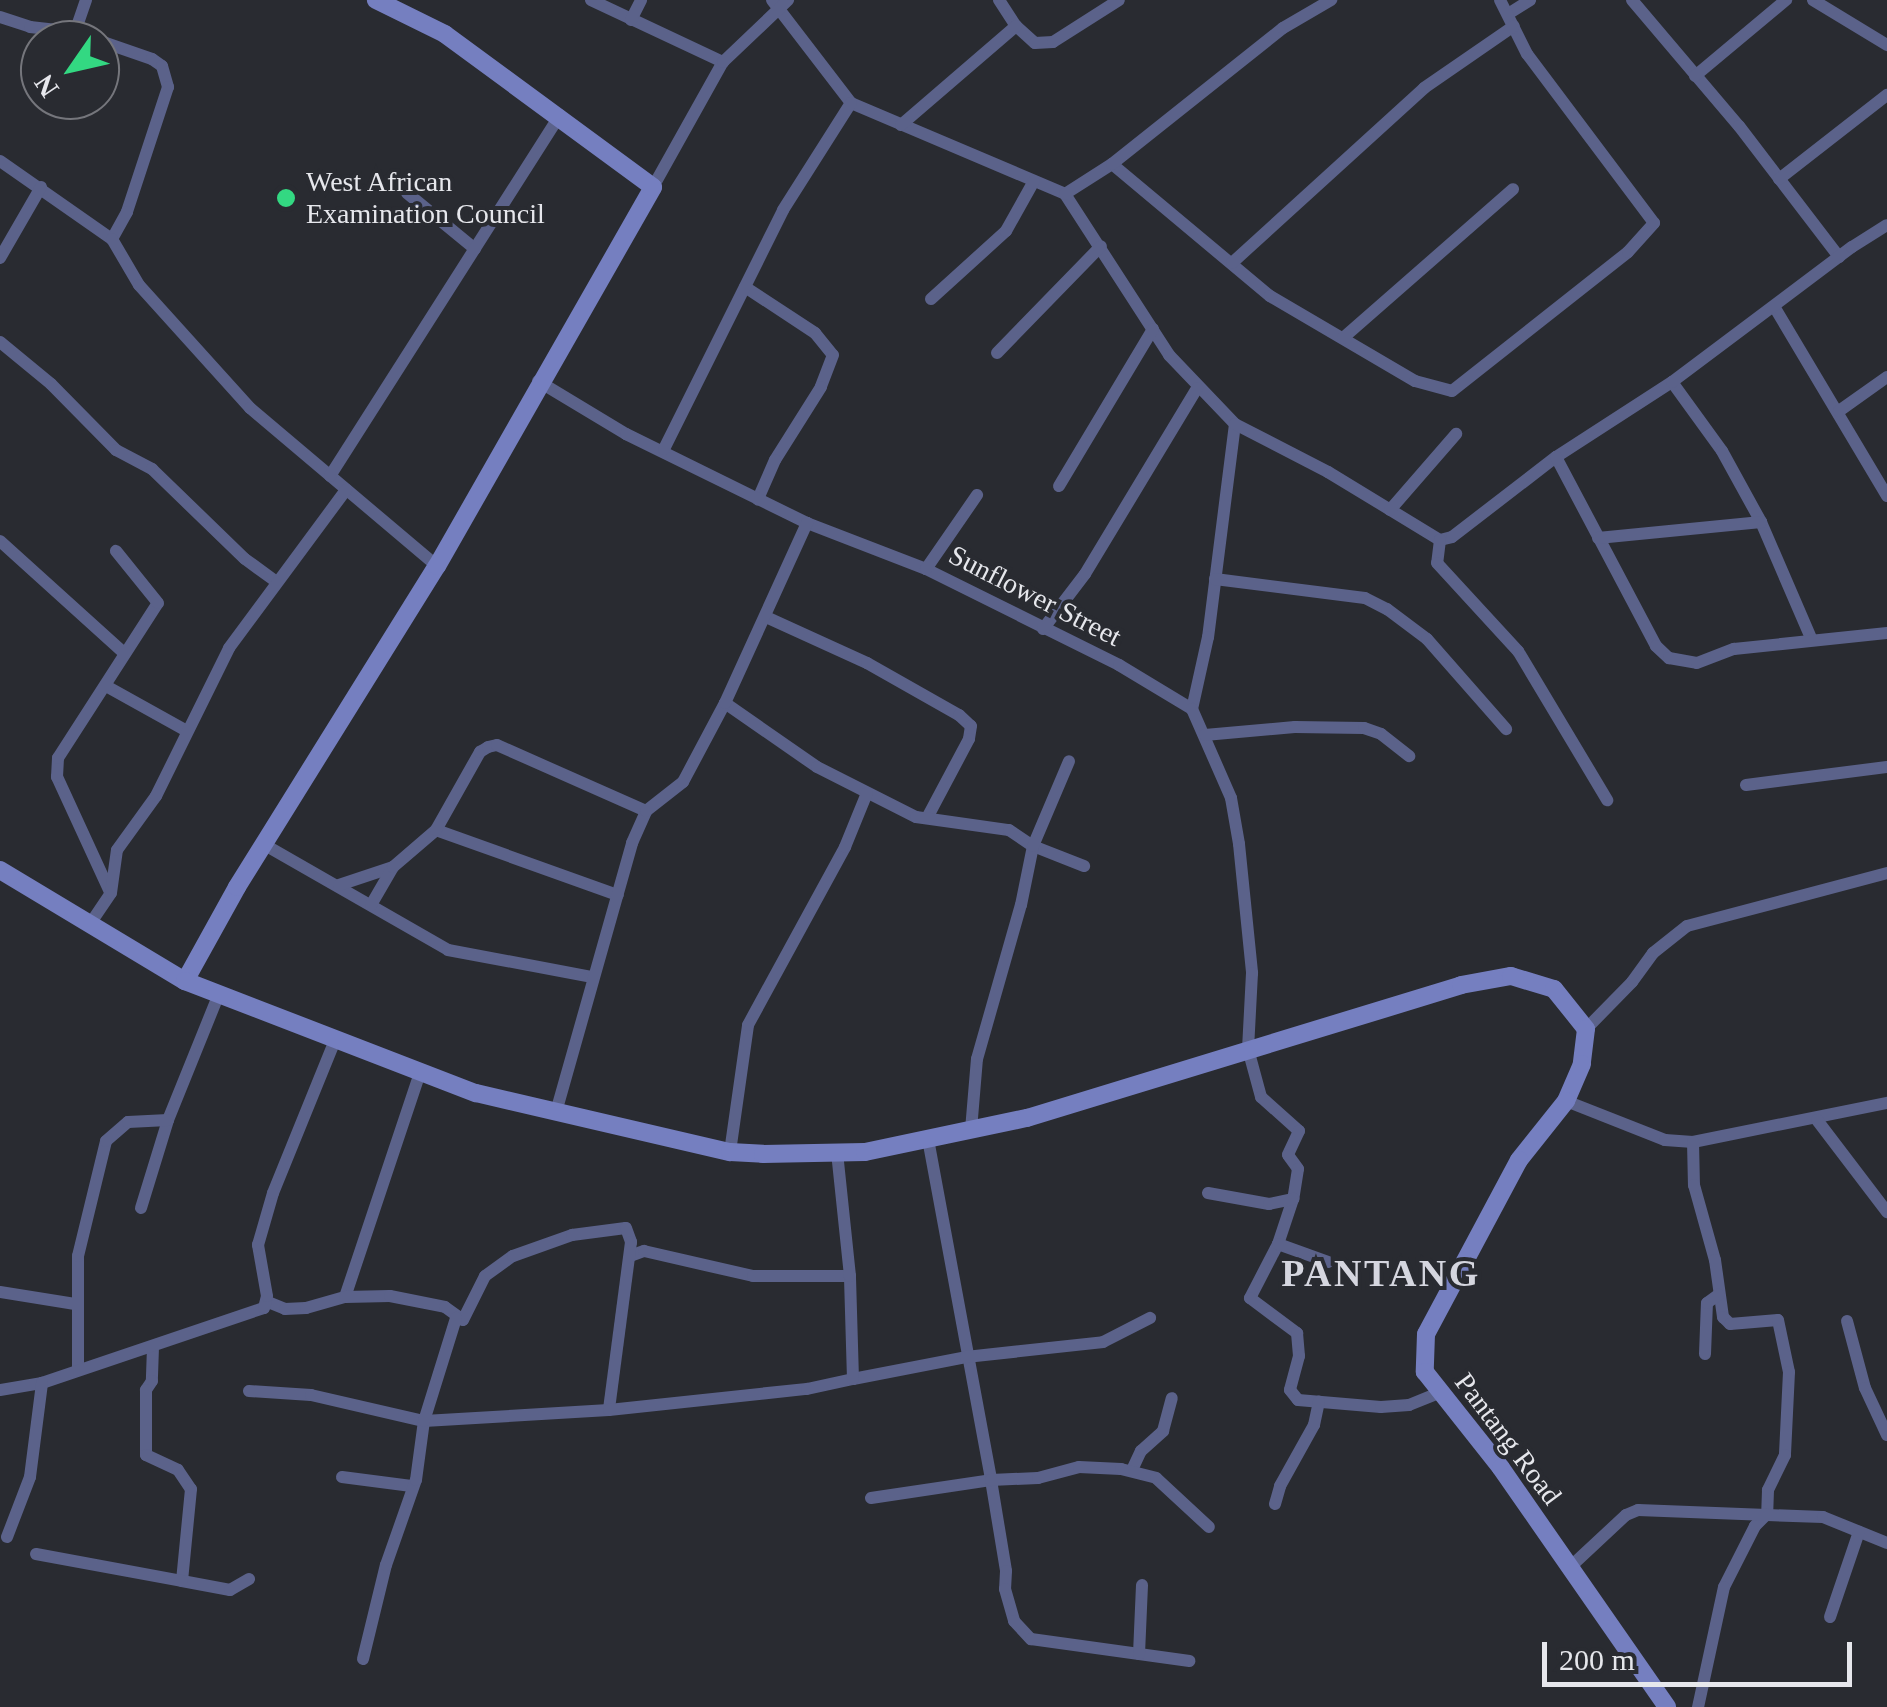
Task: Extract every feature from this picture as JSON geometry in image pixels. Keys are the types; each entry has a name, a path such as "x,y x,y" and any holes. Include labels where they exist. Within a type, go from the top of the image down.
{"street":[{"path":"376,0 445,34 560,115 652,188"},
{"path":"591,0 724,62"},
{"path":"632,20 640,0"},
{"path":"999,0 1016,26 1035,43 1053,42 1120,0"},
{"path":"1065,194 1112,164 1283,28 1330,0"},
{"path":"1112,164 1270,296 1414,381 1452,391 1654,227 1652,219 1600,156 1526,54 1500,0"},
{"path":"1232,263 1424,88 1511,20 1530,0"},
{"path":"1632,0 1839,257"},
{"path":"1695,76 1786,0"},
{"path":"1813,0 1887,44"},
{"path":"185,981 437,566 538,381 724,62 778,3 850,103 1065,194 1153,329 1197,388 1235,424 1440,540"},
{"path":"901,125 1016,26"},
{"path":"112,239 127,212 168,87 162,66 120,48"},
{"path":"1779,178 1887,95"},
{"path":"664,449 784,210 850,103"},
{"path":"330,476 560,115"},
{"path":"0,161 112,239 139,285 250,408 437,566"},
{"path":"931,299 997,241 1034,182"},
{"path":"0,258 41,188"},
{"path":"1343,338 1512,189"},
{"path":"406,193 475,249"},
{"path":"1440,540 1464,531 1556,457 1672,382 1887,225"},
{"path":"997,353 1101,246"},
{"path":"745,287 815,333 834,354 821,387 776,460 758,500"},
{"path":"1775,308 1887,496"},
{"path":"1059,486 1153,329"},
{"path":"0,342 51,384 116,450 152,469 245,558 275,581"},
{"path":"1839,411 1887,377"},
{"name":"Sunflower Street","path":"538,381 626,434 664,449 758,500 926,570 1192,708"},
{"path":"1672,382 1722,451 1760,522 1811,638"},
{"path":"1042,628 1085,574 1197,388"},
{"path":"1235,424 1215,579 1192,708 1231,798 1239,844 1252,973 1248,1049 1262,1099 1300,1132 1288,1154 1298,1170 1293,1198 1278,1244 1250,1298 1297,1334 1299,1356 1290,1390 1298,1400 1381,1408 1408,1405 1438,1393"},
{"path":"1390,510 1456,434"},
{"path":"1556,457 1656,646 1670,658 1697,663 1734,649 1887,633"},
{"path":"90,924 111,893 117,850 156,796 185,730 229,648 346,490"},
{"path":"926,570 977,495"},
{"path":"556,1112 592,977 646,811 683,782 725,703 807,522"},
{"path":"1598,538 1760,522"},
{"path":"1440,540 1437,564 1518,651 1607,800"},
{"path":"0,541 124,652"},
{"path":"111,893 57,777 58,758 158,603 116,551"},
{"path":"1215,579 1364,598 1386,609 1427,638 1506,729"},
{"path":"766,617 867,662 959,715 971,726 969,739 927,818"},
{"path":"106,686 185,730"},
{"path":"725,703 796,754 916,818 1009,830 1033,846 1084,866"},
{"path":"1205,735 1364,728 1381,734 1409,756"},
{"path":"370,905 393,867 436,830 480,752 497,744 646,811"},
{"path":"971,1130 977,1059 1025,891 1033,846 1069,761"},
{"path":"1746,785 1887,767"},
{"path":"730,1152 748,1025 844,847 867,793"},
{"path":"436,830 618,895"},
{"path":"265,845 448,950 592,977"},
{"path":"339,885 393,867"},
{"path":"0,870 185,981 218,996 476,1093 730,1152 865,1152 1027,1118 1461,984 1511,976 1554,989 1586,1029 1654,953 1687,926 1887,873"},
{"path":"141,1208 168,1120 218,996"},
{"name":"Pantang Road","path":"1586,1029 1582,1064 1566,1101 1519,1160 1426,1334 1425,1372 1501,1468 1667,1707"},
{"path":"268,1302 258,1245 272,1194 336,1040"},
{"path":"345,1297 420,1072"},
{"path":"1566,1101 1665,1140 1693,1142 1887,1103"},
{"path":"78,1368 75,1304 82,1237 106,1142 128,1122 168,1120"},
{"path":"1817,1120 1887,1212"},
{"path":"928,1139 991,1480 1006,1572 1004,1589 1020,1632 1032,1639 1188,1661"},
{"path":"1693,1142 1694,1185 1715,1260 1725,1322 1775,1318 1780,1324 1788,1372 1788,1436 1768,1490 1767,1514 1756,1526 1724,1587 1698,1707"},
{"path":"838,1152 850,1276 853,1379"},
{"path":"1208,1193 1269,1204 1293,1198"},
{"path":"268,1302 286,1309 306,1308 345,1297 390,1296 446,1307 456,1318 468,1318 485,1276 513,1256 572,1235 626,1228 631,1232 630,1256 609,1410"},
{"path":"1278,1244 1328,1262"},
{"path":"630,1256 644,1251 752,1276 850,1276"},
{"path":"0,1292 75,1304"},
{"path":"1704,1354 1706,1303 1718,1295"},
{"path":"0,1390 42,1383 78,1368 258,1313 268,1302"},
{"path":"363,1659 411,1486 416,1480 424,1422 456,1318"},
{"path":"250,1390 310,1395 424,1422 609,1410 808,1390 966,1357 1103,1342 1150,1318"},
{"path":"1847,1320 1865,1388 1887,1435"},
{"path":"152,1347 152,1381 146,1390 146,1455 178,1470 190,1489 182,1581"},
{"path":"6,1537 30,1478 42,1383"},
{"path":"1132,1470 1141,1451 1163,1431 1172,1398"},
{"path":"1275,1504 1285,1475 1314,1426 1318,1402"},
{"path":"871,1498 991,1480 1038,1478 1079,1467 1132,1470 1156,1478 1210,1527"},
{"path":"342,1477 411,1486"},
{"path":"1568,1569 1626,1514 1638,1510 1823,1516 1887,1543"},
{"path":"1830,1617 1859,1532"},
{"path":"36,1554 230,1590 248,1578"},
{"path":"1139,1654 1142,1585"}],"place":[{"name":"West African Examination Council","path":"286,198"}],"district":[{"name":"PANTANG","path":"1381,1274"}]}
